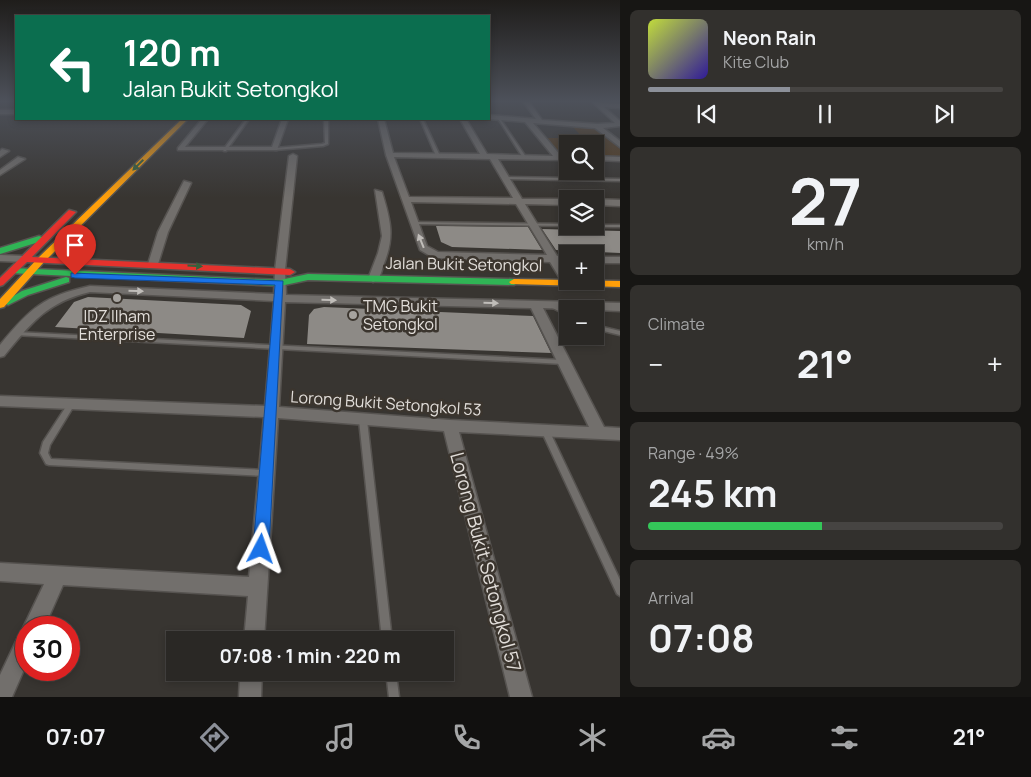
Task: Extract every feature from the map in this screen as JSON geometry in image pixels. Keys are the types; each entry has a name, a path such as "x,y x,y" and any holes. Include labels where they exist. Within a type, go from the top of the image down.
{"main road":[{"path":"0,283 6,271 24,259 49,233 157,133"},
{"path":"0,306 41,260 171,133"},
{"path":"81,221 73,233 75,247 82,254 100,261"},
{"path":"0,252 30,243 49,233"},
{"name":"Jalan Bukit Setongkol","path":"24,259 280,270 308,277 559,283"},
{"name":"Jalan Bukit Setongkol","path":"6,271 280,290 308,277"},
{"path":"0,306 25,292 57,281 90,276"},
{"name":"Jalan Bukit Setongkol","path":"604,284 620,284"}],"street":[{"path":"193,133 181,147 183,150 275,150 281,133"},
{"path":"384,133 390,154 423,248 436,255 559,259"},
{"path":"472,133 505,178 559,268"},
{"path":"539,133 559,154"},
{"path":"605,133 618,143"},
{"path":"390,154 559,158"},
{"path":"255,631 280,270 293,156"},
{"path":"0,172 21,159"},
{"path":"604,159 620,159"},
{"path":"609,159 620,169"},
{"path":"153,264 163,232 187,183"},
{"path":"373,279 386,248 389,235 378,192"},
{"path":"406,199 559,202"},
{"path":"604,202 620,203"},
{"name":"Jalan Bukit Setongkol","path":"0,258 24,259"},
{"path":"604,260 620,260"},
{"path":"0,353 48,302 65,294 90,289 280,290 620,307"},
{"path":"535,304 599,432"},
{"name":"Lorong Bukit Setongkol 53","path":"0,401 271,412 450,426 620,434"},
{"name":"Lorong Bukit Setongkol 57","path":"450,426 521,697"},
{"path":"0,572 258,587"},
{"path":"39,616 57,576"},
{"path":"1,697 15,666"},
{"path":"250,697 251,681"}],"lane":[{"path":"225,150 237,133"},
{"path":"275,150 323,145 327,142 327,133"},
{"path":"427,133 438,156"},
{"path":"508,133 524,157"},
{"path":"505,178 620,180"},
{"path":"414,223 559,225"},
{"path":"604,226 620,226"},
{"path":"551,305 559,309"},
{"path":"604,329 620,333"},
{"path":"16,334 563,362"},
{"path":"71,404 46,444 44,454 49,462 267,473"},
{"path":"363,420 386,631"},
{"path":"545,430 620,591"},
{"path":"392,681 394,697"}],"shaded area":[{"path":"578,133 601,133 603,135 580,135"},
{"path":"604,135 620,149 620,157 604,157"},
{"path":"546,138 559,138 559,153"}],"building":[{"path":"436,226 528,227 542,250 452,247 441,242"},
{"path":"542,229 559,229 559,235 604,235 604,231 620,231 620,253 604,252 604,245 559,245 559,250 556,250"},
{"path":"88,297 241,305 251,311 244,338 55,327 74,302"},
{"path":"324,307 533,316 551,353 307,344 309,315 314,309"}],"traffic: fast":[{"path":"0,251 39,239"},
{"path":"12,271 280,283 308,277 514,282"},
{"path":"8,302 25,293 66,280"}],"traffic: slow":[{"path":"0,305 41,260 171,133"},
{"path":"514,282 620,284"}],"traffic: jam":[{"path":"0,283 72,212"},
{"path":"24,259 290,272"}],"place":[{"name":"IDZ Ilham Enterprise","path":"117,298"},
{"name":"TMG Bukit Setongkol","path":"353,315"}],"route":[{"path":"75,275 280,283 261,549"}]}
